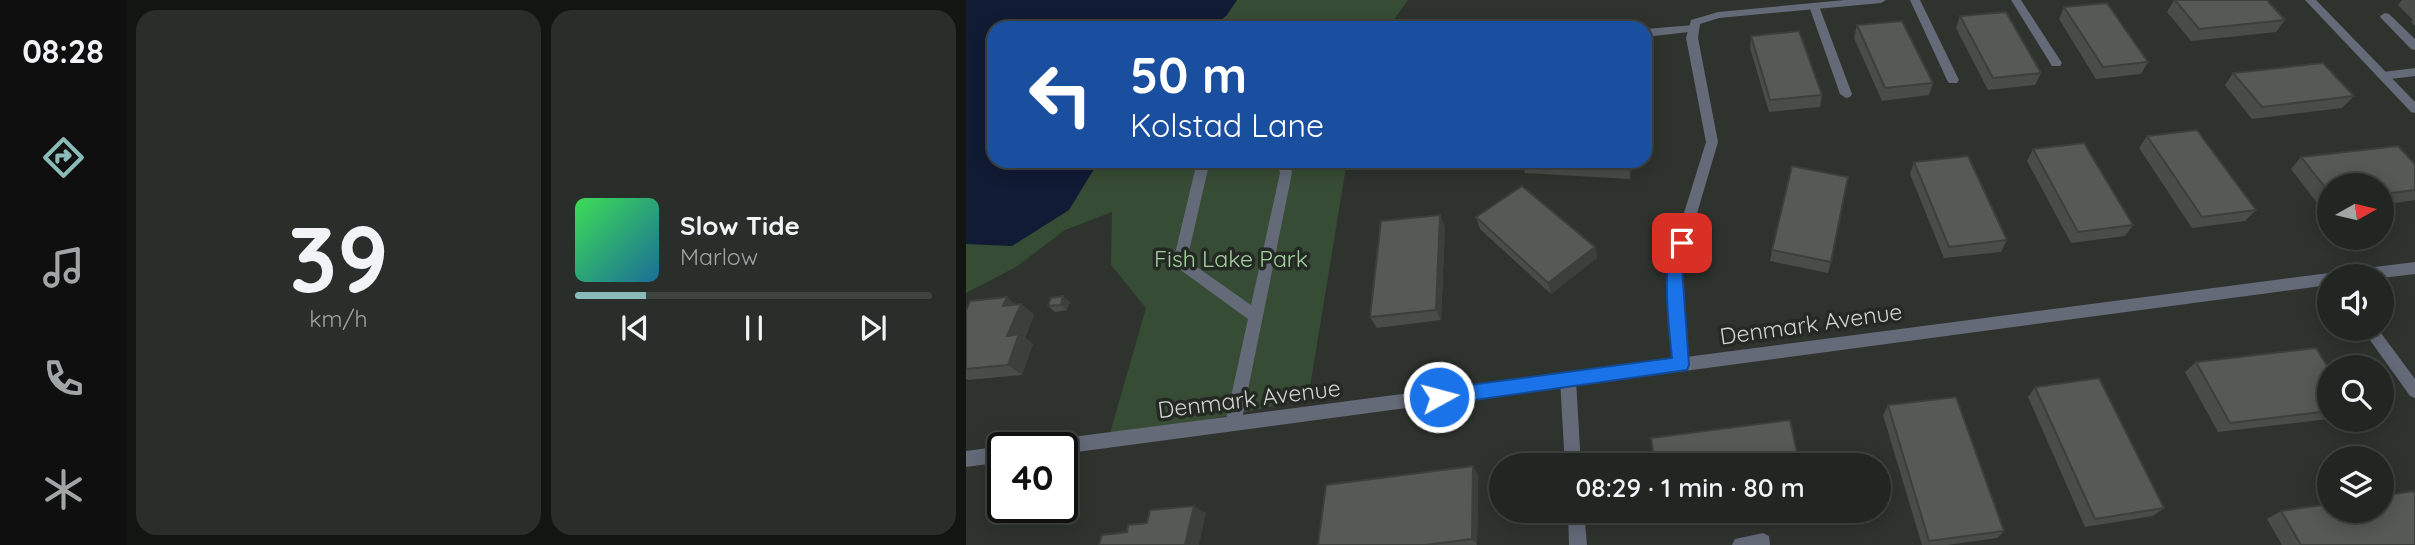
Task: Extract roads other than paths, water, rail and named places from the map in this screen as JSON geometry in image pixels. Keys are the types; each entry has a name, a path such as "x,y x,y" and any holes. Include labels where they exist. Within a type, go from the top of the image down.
{"street":[{"path":"1652,32 1694,25 1718,15 1881,0"},
{"path":"1915,0 1953,80"},
{"path":"2015,0 2056,63"},
{"path":"2310,0 2415,109"},
{"path":"1814,6 1846,94"},
{"path":"2385,16 2415,46"},
{"path":"1681,365 1674,268 1712,142 1692,38 1694,25"},
{"path":"2383,76 2415,72"},
{"path":"1204,168 1180,262 1256,317"},
{"path":"1233,424 1286,173 1285,168"},
{"path":"2394,271 2415,268"},
{"name":"Denmark Avenue","path":"1078,444 2317,281"},
{"path":"2379,341 2415,391"},
{"path":"1568,380 1572,453"},
{"path":"966,459 987,456"},
{"path":"1577,523 1578,545"},
{"path":"1741,545 1763,542"}],"water":[{"path":"966,0 1237,0 1220,21 987,21 987,168 1095,168 1069,210 1012,246 966,244"}],"park label":[{"name":"Fish Lake Park","path":"1231,259"}]}
